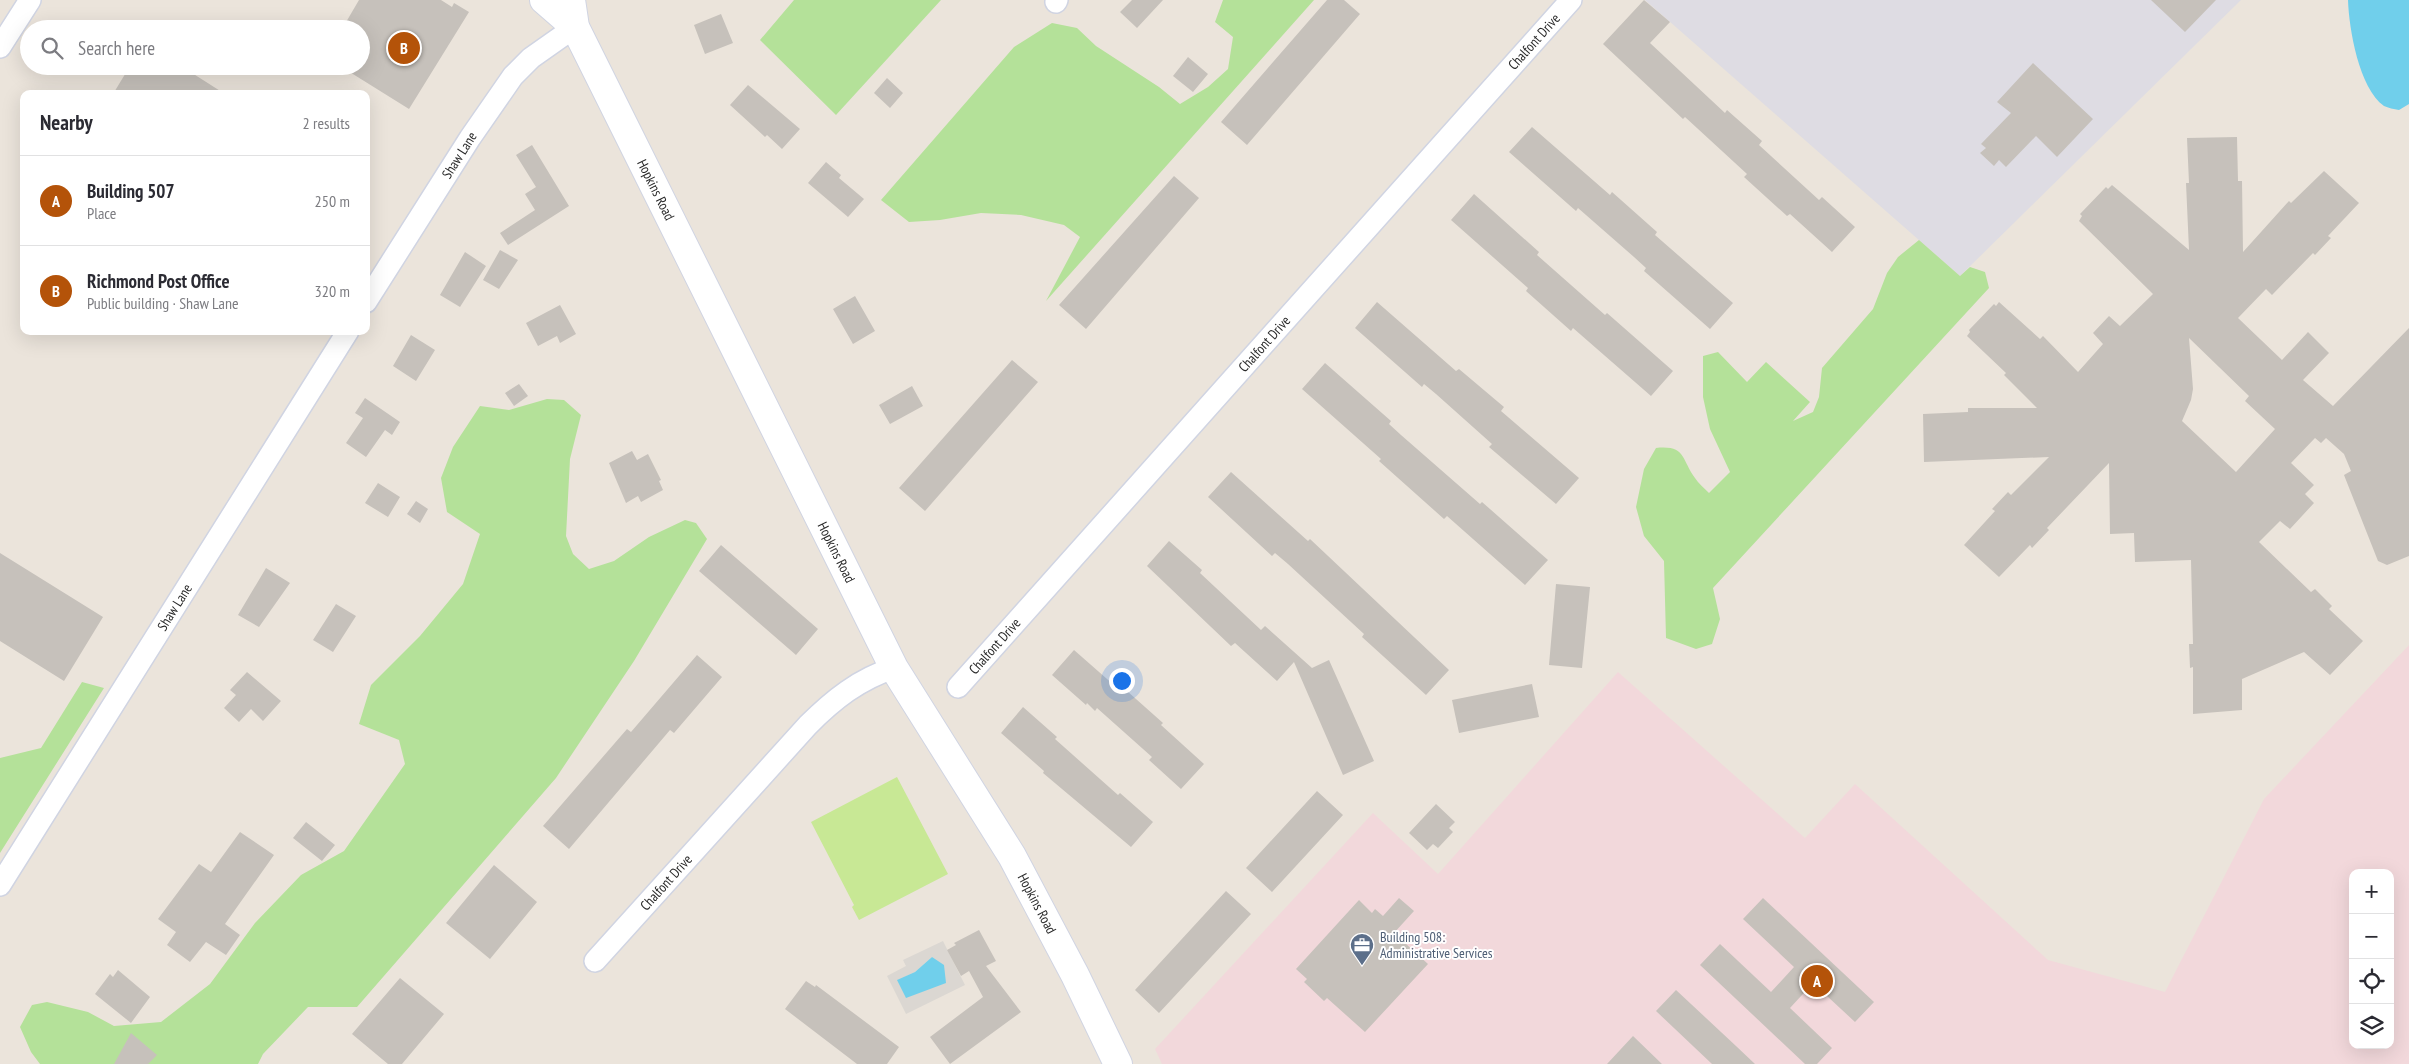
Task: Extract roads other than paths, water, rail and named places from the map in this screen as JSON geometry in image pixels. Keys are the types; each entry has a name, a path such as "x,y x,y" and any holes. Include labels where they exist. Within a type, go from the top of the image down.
{"main road":[{"name":"Hopkins Road","path":"544,0 575,27"},
{"name":"Hopkins Road","path":"571,0 575,27 894,668 1012,856 1075,975 1118,1064"}],"street":[{"path":"0,47 30,0"},
{"name":"Chalfont Drive","path":"958,687 1571,0"},
{"name":"Shaw Lane","path":"370,296 470,138 513,76 531,58 575,27"},
{"name":"Shaw Lane","path":"0,885 345,335"},
{"name":"Chalfont Drive","path":"594,961 832,701 873,675 894,668"}],"water":[{"path":"2348,0 2409,0 2409,104 2399,110 2384,106 2368,86 2353,42"},
{"path":"932,957 944,965 946,983 906,998 897,980 915,972"}],"place":[{"name":"Richmond Post Office","path":"404,48"},
{"name":"Building 508: Administrative Services","path":"1362,966"},
{"name":"Building 507","path":"1817,981"}]}
